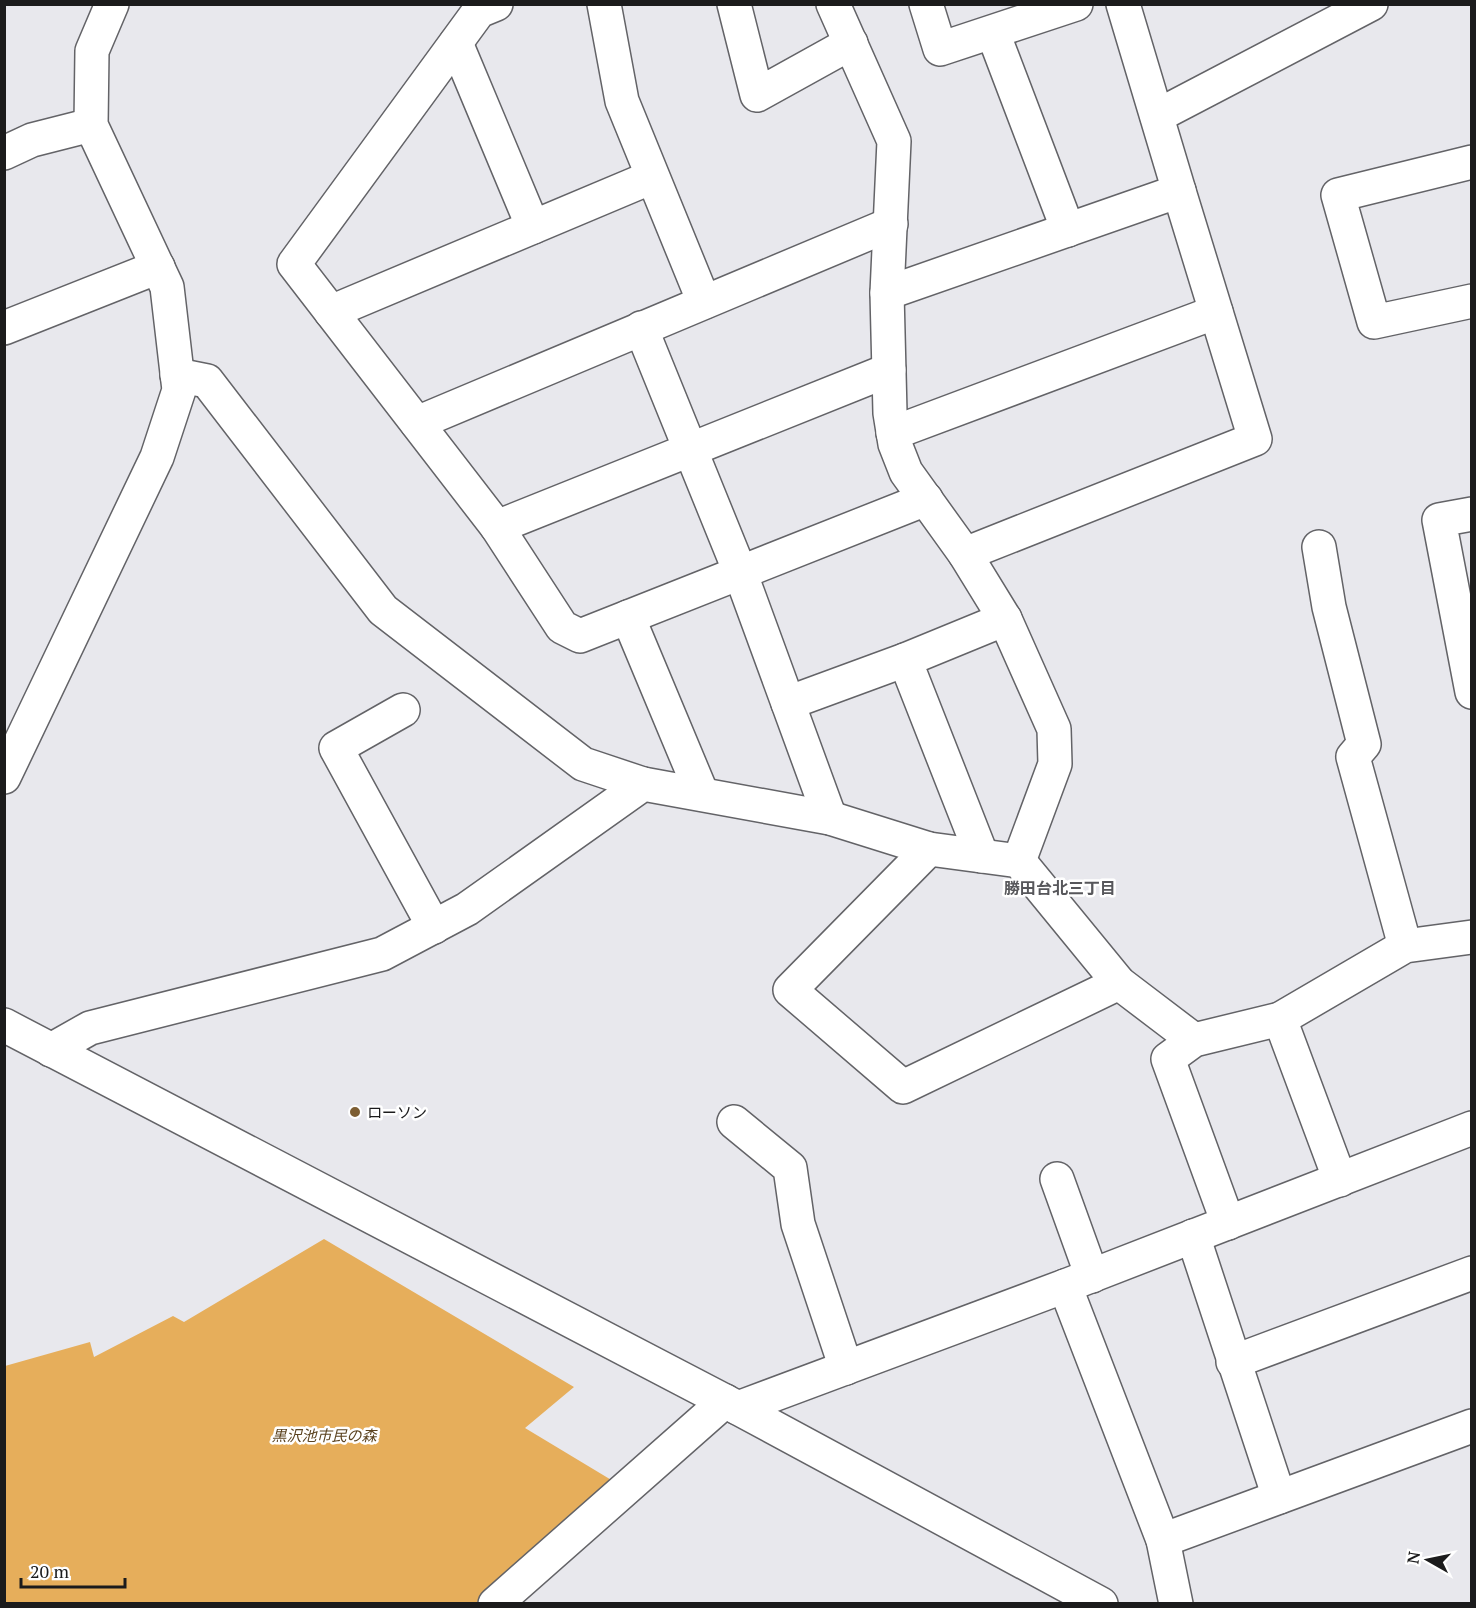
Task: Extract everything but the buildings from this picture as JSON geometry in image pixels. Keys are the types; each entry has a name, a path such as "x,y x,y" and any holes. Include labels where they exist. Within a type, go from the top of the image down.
{"street":[{"path":"4,777 157,457 179,390 168,287 91,125 92,51 112,4"},
{"path":"496,4 479,11 294,264 497,527 562,627 580,636 926,499"},
{"path":"604,4 622,100 704,302"},
{"path":"734,4 757,95 851,43"},
{"path":"833,4 894,141 887,293 890,413 893,433 906,472 965,554 1005,619 1054,729 1055,764 1019,861"},
{"path":"926,4 940,49 1076,4"},
{"path":"965,554 1255,439 1123,4"},
{"path":"1157,116 1371,4"},
{"path":"993,33 1068,230"},
{"path":"456,43 533,227"},
{"path":"4,153 32,140 91,125"},
{"path":"1472,162 1338,195 1374,322 1472,301"},
{"path":"331,312 652,177"},
{"path":"887,293 1179,191"},
{"path":"417,423 891,224"},
{"path":"4,328 158,267"},
{"path":"893,433 1216,312"},
{"path":"641,328 740,572 830,818"},
{"path":"497,527 889,370"},
{"path":"177,375 207,381 383,610 583,764 643,784 830,818 929,849 1019,861 1119,983 1194,1040"},
{"path":"1472,514 1439,520 1472,692"},
{"path":"1319,547 1329,607 1364,744 1353,757 1405,946"},
{"path":"628,617 702,794"},
{"path":"788,703 905,660 1005,619"},
{"path":"905,660 982,856"},
{"path":"403,710 336,748 434,927"},
{"path":"51,1050 90,1028 382,954 467,909 643,784"},
{"path":"929,849 790,990 903,1087 1119,983"},
{"path":"1228,1223 1168,1059 1194,1040 1280,1018 1405,946 1472,937"},
{"path":"1280,1018 1340,1180"},
{"path":"4,1025 732,1405 1101,1604"},
{"path":"734,1122 790,1168 798,1224 846,1368"},
{"path":"495,1604 732,1405 846,1368 1340,1180 1469,1138"},
{"path":"1057,1179 1078,1281 1163,1540 1176,1604"},
{"path":"1193,1236 1279,1497"},
{"path":"1233,1362 1472,1273"},
{"path":"1163,1540 1472,1426"}],"green space":[{"name":"黒沢池市民の森","path":"324,1239 574,1387 525,1428 613,1481 476,1603 5,1604 5,1366 90,1342 94,1357 173,1316 184,1322"}],"place":[{"name":"ローソン","path":"355,1112"}],"district":[{"name":"勝田台北三丁目","path":"1060,888"}]}
